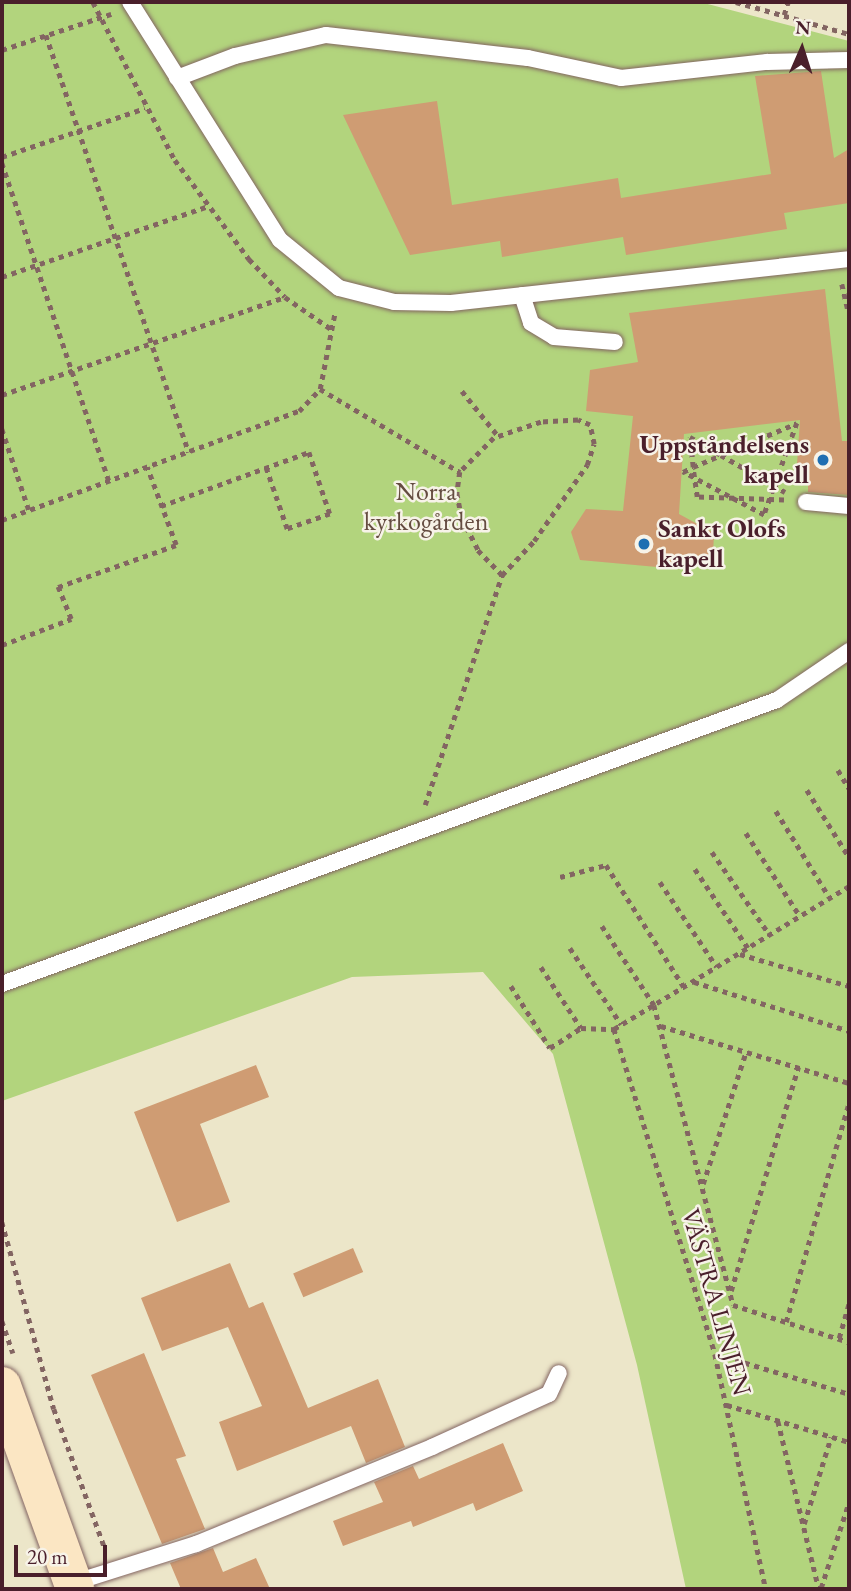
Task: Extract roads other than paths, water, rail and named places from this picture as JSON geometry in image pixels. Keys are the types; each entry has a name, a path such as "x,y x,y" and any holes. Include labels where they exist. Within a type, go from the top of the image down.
{"main road":[{"path":"2,1386 74,1586"}],"lane":[{"path":"130,4 280,240 339,288 394,302 451,303 849,258"},
{"path":"177,78 235,56 326,35 528,58 621,78 766,62 849,60"},
{"path":"523,295 531,323 554,337 615,342"},
{"path":"803,501 849,506"},
{"path":"2,984 776,700 849,651"},
{"path":"74,1586 196,1544 432,1447 549,1394 559,1373"}],"place":[{"name":"Uppståndelsens kapell","path":"823,460"},
{"name":"Sankt Olofs kapell","path":"644,544"}],"park label":[{"name":"Norra kyrkogården","path":"426,507"}]}
